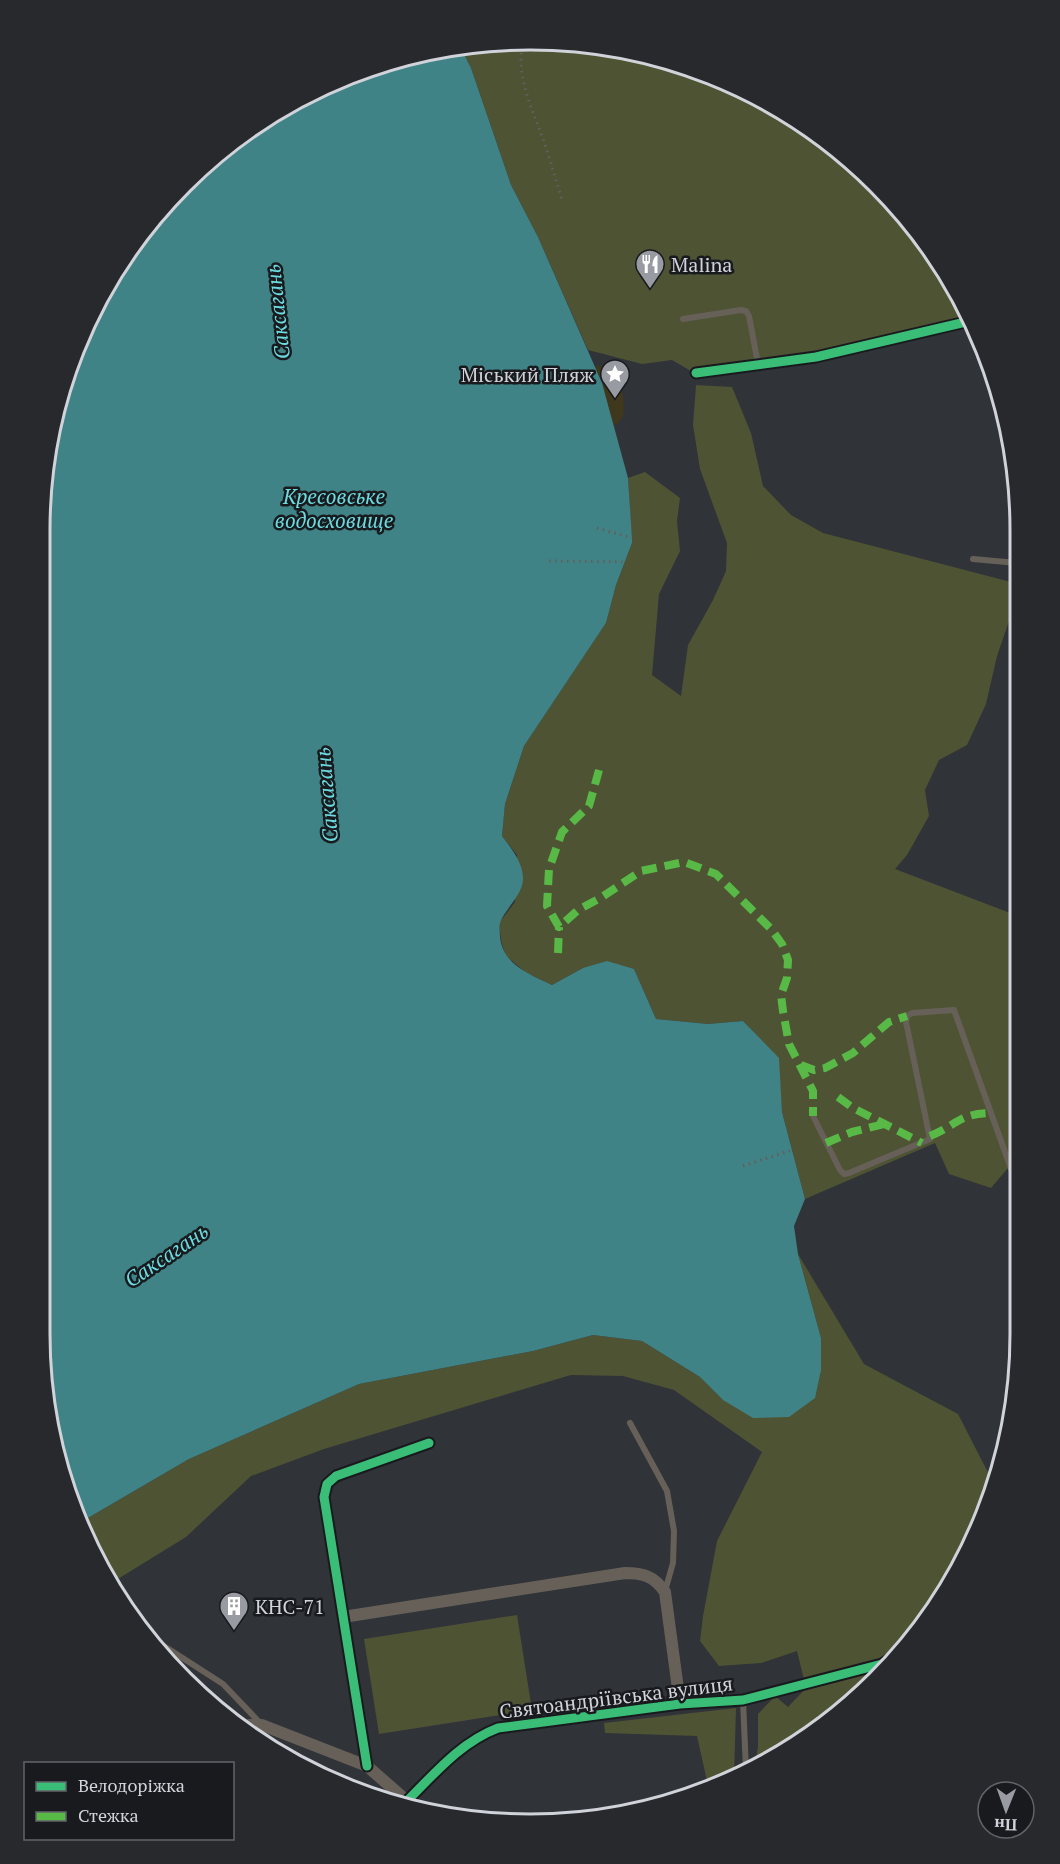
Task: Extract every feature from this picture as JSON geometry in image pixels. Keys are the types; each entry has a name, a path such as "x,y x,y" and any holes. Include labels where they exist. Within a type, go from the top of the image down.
{"street":[{"path":"696,373 816,357 963,323"},
{"path":"367,1766 324,1497 327,1484 336,1476 429,1443"},
{"path":"343,1617 639,1573 650,1576 665,1592 680,1704"},
{"name":"Святоандріївська вулиця","path":"411,1799 446,1762 479,1735 498,1728 680,1704 743,1700 878,1665"},
{"path":"251,1725 262,1725 367,1766 395,1795"}],"lane":[{"path":"683,319 746,311 749,316 758,364"},
{"path":"973,559 1010,562"},
{"path":"813,1116 840,1170 844,1173 930,1140 906,1022 907,1016 912,1013 954,1010 1010,1166"},
{"path":"630,1423 667,1491 674,1531 673,1563 665,1592"},
{"path":"166,1647 223,1684 262,1725"},
{"path":"743,1700 746,1763"}],"path":[{"path":"522,50 521,76 524,88 541,133 562,202"},
{"path":"597,528 632,538"},
{"path":"549,561 625,562"},
{"path":"743,1166 792,1150"}],"green space":[{"path":"530,50 593,54 624,59 684,75 743,99 797,130 823,149 870,190 911,237 930,263 963,323 816,357 691,371 672,360 642,364 588,350 538,237 511,185 471,68 464,54"},
{"path":"696,385 732,387 751,433 763,486 791,515 823,533 1010,582 1009,621 997,656 986,704 967,745 939,760 925,790 929,816 907,855 895,869 1010,913 1010,1166 991,1188 949,1174 935,1143 805,1199 782,1112 778,1058 743,1021 708,1024 656,1019 634,969 583,968 552,985 525,972 505,955 499,923 515,902 517,855 502,836 505,804 524,746 606,623 616,585 632,543 628,478 645,472 680,498 677,521 680,551 659,594 652,675 681,696 688,645 726,571 727,543 700,469 693,425"},
{"path":"798,1254 864,1364 958,1414 989,1474 961,1547 930,1601 911,1627 870,1674 847,1695 797,1734 756,1758 758,1714 775,1696 788,1707 806,1688 797,1651 761,1663 719,1666 700,1641 717,1541 762,1452 674,1390 623,1376 571,1375 324,1449 251,1476 186,1537 117,1579 86,1519 189,1459 359,1384 533,1351 593,1335 642,1341 700,1377 723,1400 821,1338"},
{"path":"517,1615 532,1710 379,1734 364,1639"},
{"path":"736,1708 734,1769 707,1781 697,1736 605,1733 604,1723"}],"sand":[{"name":"Міський Пляж","path":"595,366 611,370 621,388 624,402 623,415 614,426 602,383"}],"water":[{"name":"Кресовське водосховище","path":"464,54 471,68 511,185 538,237 602,383 628,478 632,538 606,623 524,746 505,804 502,836 518,860 523,884 500,923 502,947 506,955 518,967 552,985 583,968 607,961 634,969 656,1019 708,1024 743,1021 779,1058 782,1112 805,1199 794,1226 798,1254 821,1338 821,1370 815,1398 789,1417 753,1418 723,1400 700,1377 642,1341 593,1335 533,1351 359,1384 189,1459 86,1519 66,1458 54,1397 50,1334 50,530 54,467 59,436 75,376 99,317 130,263 149,237 190,190 237,149 263,130 317,99 376,75 436,59"}],"marked path":[{"path":"599,770 589,806 562,832 549,869 547,906 559,927 578,910 641,871 684,862 716,874 771,929 782,944 788,960 787,978 781,995 783,1011 789,1044 813,1091 813,1116"},
{"path":"558,953 559,927"},
{"path":"801,1065 814,1070 825,1068 853,1053 889,1022 907,1016"},
{"path":"838,1097 853,1108 922,1143"},
{"path":"930,1136 965,1117 992,1113"},
{"path":"826,1143 852,1132 884,1124"}],"cycle path":[{"path":"696,373 816,357 963,323"},
{"path":"367,1766 324,1497 327,1484 336,1476 429,1443"},
{"path":"409,1799 460,1750 498,1728 680,1704 743,1700 878,1665"}],"place":[{"name":"Malina","path":"650,290"},
{"name":"Міський Пляж","path":"615,400"},
{"name":"КНС-71","path":"234,1632"}],"water label":[{"name":"Саксагань","path":"277,312"},
{"name":"Саксагань","path":"326,795"},
{"name":"Саксагань","path":"166,1255"}]}
